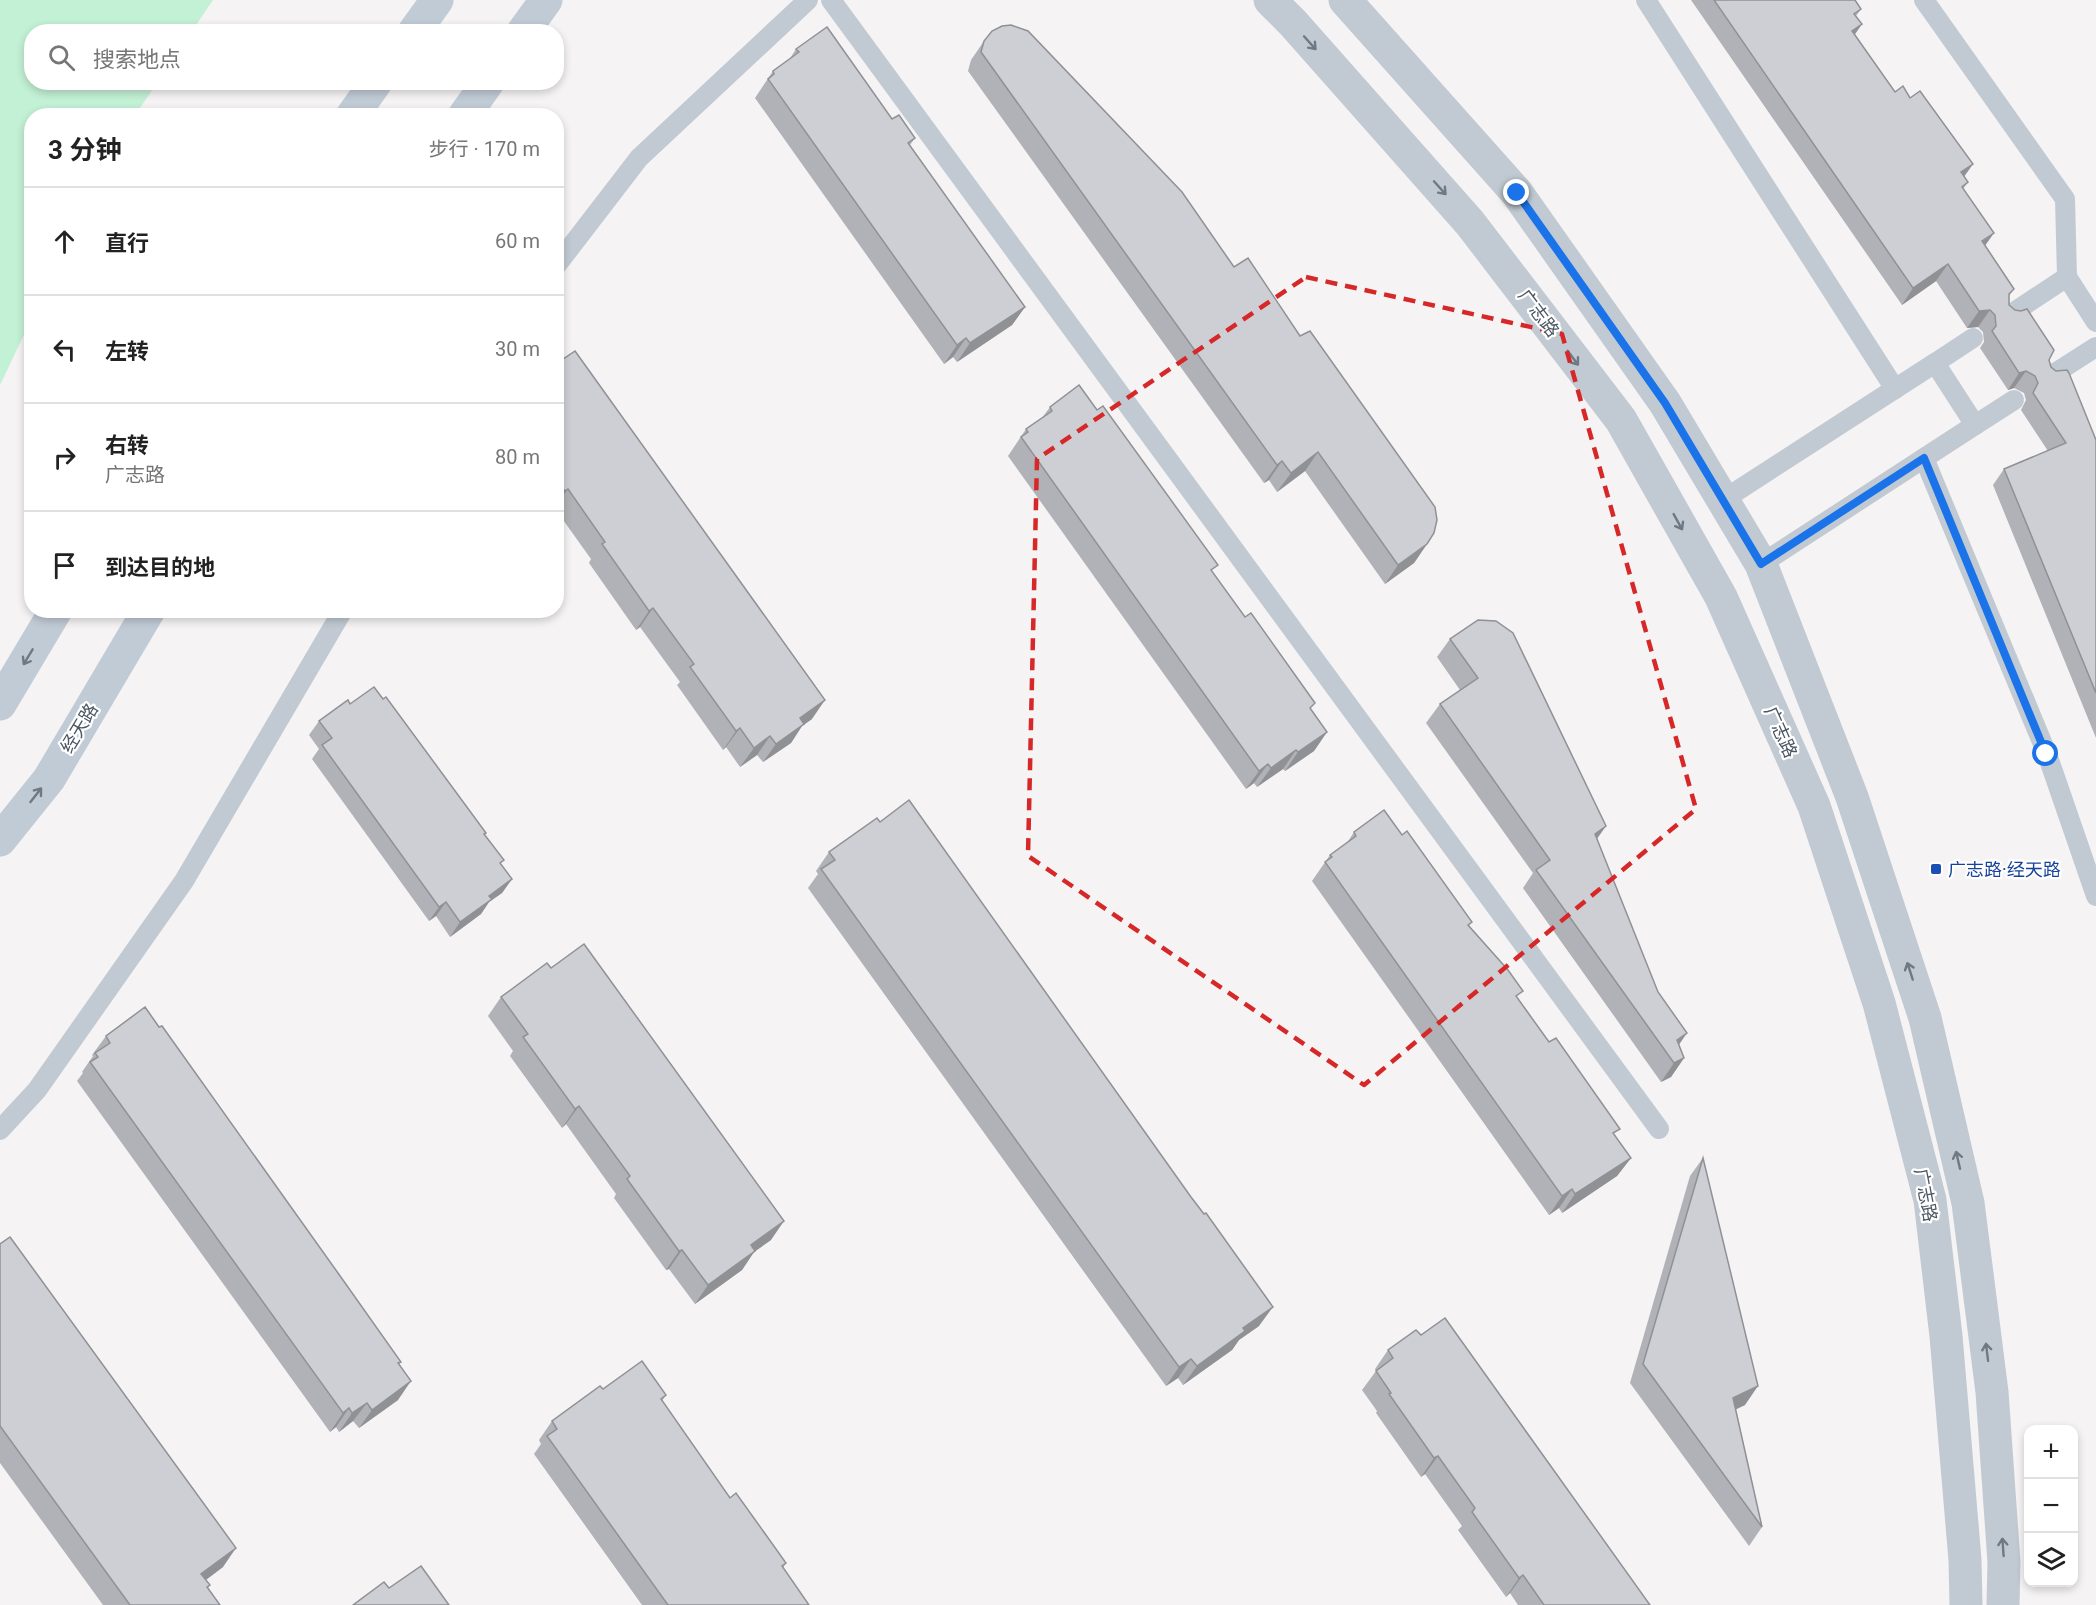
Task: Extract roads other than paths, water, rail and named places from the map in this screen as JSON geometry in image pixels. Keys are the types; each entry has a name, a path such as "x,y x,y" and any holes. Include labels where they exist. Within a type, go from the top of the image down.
{"main road":[{"path":"420,24 437,0"},
{"path":"530,24 546,0"},
{"path":"358,108 370,90"},
{"path":"470,108 482,90"},
{"path":"0,704 51,618"},
{"name":"经天路","path":"0,840 49,779 144,618"}],"street":[{"name":"广志路","path":"1270,0 1470,223 1621,420 1721,597 1814,806 1879,1003 1930,1200 1946,1336 1965,1560 1966,1605"},
{"path":"1345,0 1517,193 1665,403 1761,564 1852,797 1925,1017 1968,1203 1992,1392 2004,1562 2003,1605"}],"lane":[{"path":"564,256 639,159 808,0"},
{"path":"831,0 1659,1129"},
{"path":"1646,0 1895,389"},
{"path":"1924,0 2065,199 2067,277 2096,322"},
{"path":"2008,316 2067,277"},
{"path":"1722,500 1973,338"},
{"path":"2049,377 2096,347"},
{"path":"1935,363 1975,425"},
{"path":"1761,564 2014,400"},
{"path":"1924,458 2046,754 2096,896"},
{"path":"0,1130 37,1090 184,881 338,618"}],"place":[{"name":"广志路·经天路","path":"1936,869"}]}
